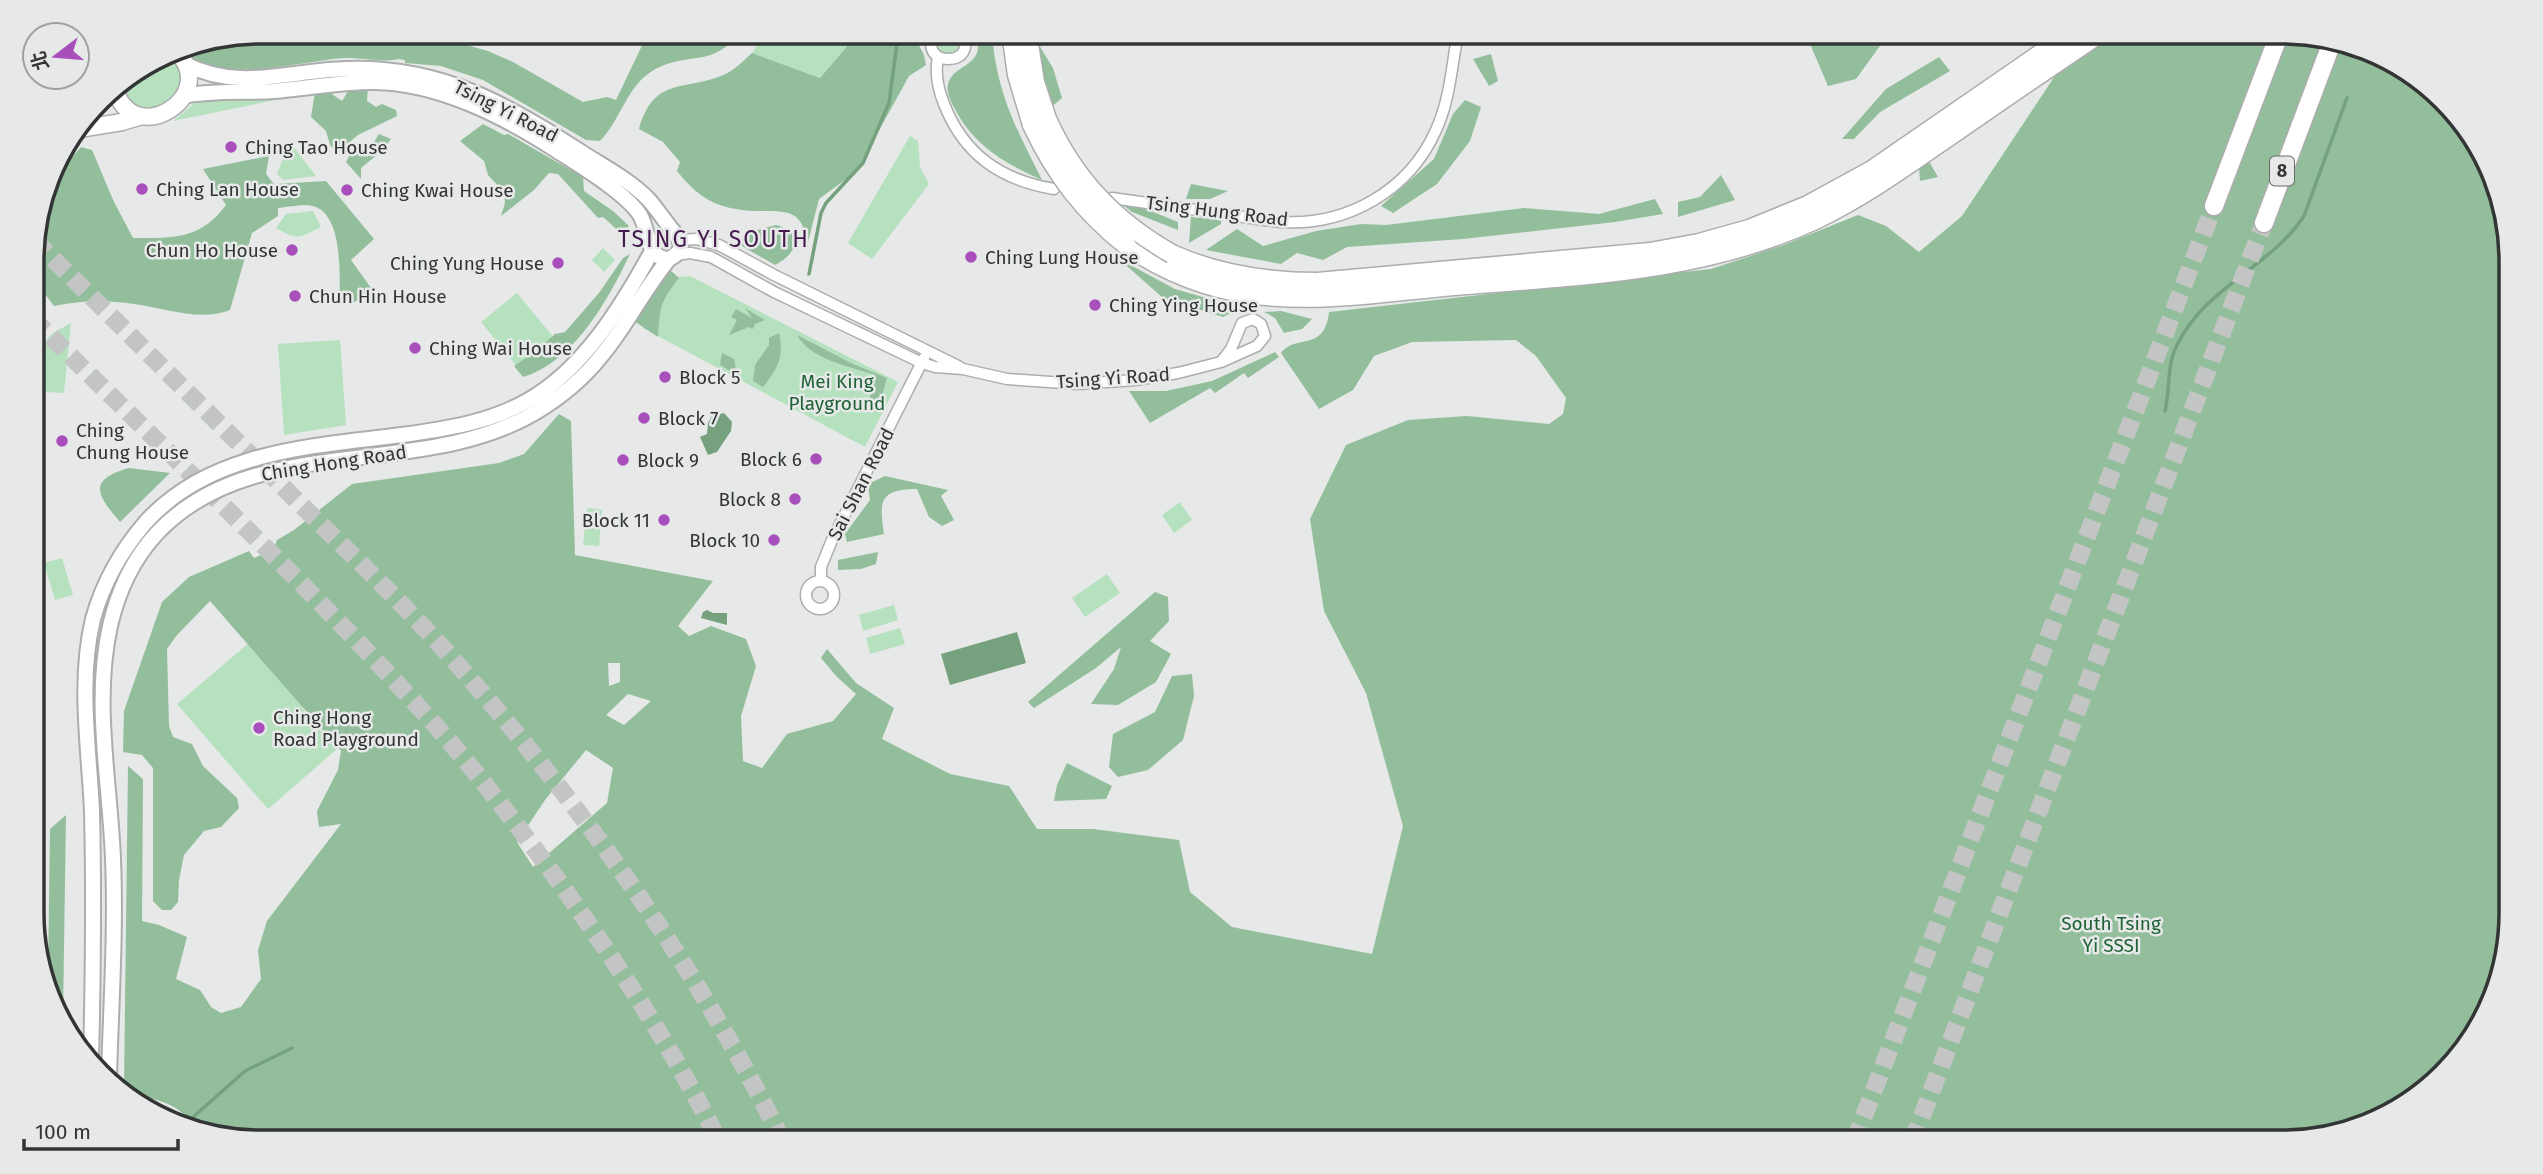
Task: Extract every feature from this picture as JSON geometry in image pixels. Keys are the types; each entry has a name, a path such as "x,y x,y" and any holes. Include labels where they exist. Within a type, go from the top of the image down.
{"highway":[{"path":"1013,44 1017,75 1039,122 1051,162 1074,196 1107,230 1164,268 1195,281 1271,297 1319,298 1648,268 1721,254 1783,233 1843,205 1905,167 2057,44"},
{"path":"1029,44 1039,122 1101,202 1127,225 1172,254 1215,271 1275,281 1345,280 1443,272 1650,252 1699,243 1780,217 1837,190 2082,44"},
{"path":"2214,206 2275,44"},
{"name":"8","path":"2264,223 2329,49"}],"main road":[{"name":"Tsing Yi Road","path":"183,58 203,74 236,79 275,78 344,69 379,69 450,82 487,98 554,134 616,174 650,201 676,235"},
{"path":"91,127 164,114 176,107 184,96 188,81 180,59"},
{"name":"Tsing Yi Road","path":"184,96 207,92 276,91 346,82 397,85 445,95 483,110 543,142 612,190 639,214 651,245"},
{"path":"119,97 125,106 142,116"},
{"path":"658,231 676,235 681,245 672,257 661,259 651,245 658,231"},
{"name":"Ching Hong Road","path":"91,1048 94,874 86,725 87,674 93,619 108,577 128,544 150,518 178,494 210,475 232,466 303,448 455,427 483,420 524,403 555,381 579,359 628,292 651,245"},
{"name":"Ching Hong Road","path":"109,1069 114,878 103,720 103,673 116,602 132,566 150,541 183,510 201,497 243,480 277,470 446,444 493,432 534,413 569,390 602,356 672,257"}],"street":[{"path":"931,44 938,57 952,60 961,54 965,44"},
{"name":"Tsing Hung Road","path":"1112,198 1282,222 1326,220 1356,211 1385,194 1410,172 1423,155 1437,129 1456,44"},
{"path":"938,57 936,66 942,98 950,119 968,146 992,168 1032,186 1054,189"},
{"name":"Tsing Yi Road","path":"676,235 719,245 963,369"},
{"name":"Tsing Yi Road","path":"672,257 690,253 711,257 775,292 935,367 963,369 1007,379 1078,384 1158,376 1221,362 1261,343 1265,334 1261,324 1253,320 1242,323 1231,349 1221,362"},
{"name":"Sai Shan Road","path":"821,581 821,567 832,540 928,351"}],"green space":[{"path":"247,44 463,44 513,62 583,102 607,97 616,100 643,44 729,44 712,54 673,62 650,72 633,89 600,141 586,140 483,80 441,66 405,63 405,60 398,59 344,58 233,70 211,67 194,60 191,56 205,51"},
{"path":"758,44 848,44 820,78 752,53"},
{"path":"848,44 918,44 926,65 909,76 856,172 819,199 807,246 802,225 793,215 778,211 734,209 702,196 677,171 680,162 663,142 639,129 645,112 661,93 726,74 752,53 820,78"},
{"path":"937,44 961,44 954,54 949,55 938,48"},
{"path":"978,44 993,44 998,73 1009,109 1042,180 981,144 963,122 951,100 948,84 951,77 974,58"},
{"path":"1037,44 1053,68 1062,98 1049,109"},
{"path":"1810,44 1881,44 1856,79 1828,86"},
{"name":"South Tsing Yi SSSI","path":"2076,44 2282,44 2338,51 2391,73 2414,89 2436,107 2470,152 2492,205 2499,261 2499,927 2492,969 2470,1022 2436,1067 2391,1101 2352,1119 2296,1130 247,1130 188,1118 175,1107 146,1097 124,1081 128,766 143,779 142,921 187,937 176,979 200,990 211,1007 221,1013 241,1007 261,979 258,950 267,921 341,824 319,827 317,811 338,770 341,751 210,601 167,649 169,726 173,737 192,744 203,766 237,798 239,808 221,827 204,831 184,855 178,902 171,910 162,910 153,901 153,768 142,755 123,752 124,711 162,602 189,577 249,551 254,558 273,550 277,540 294,530 352,484 499,463 524,454 559,414 571,421 575,555 713,581 678,626 689,636 711,626 746,639 756,666 741,716 743,761 762,768 787,734 833,721 856,694 821,658 827,649 856,683 894,708 882,739 950,774 1009,786 1037,829 1093,829 1179,840 1190,892 1232,927 1372,954 1403,826 1366,693 1324,611 1310,519 1346,445 1408,420 1467,416 1549,424 1563,414 1566,398 1536,356 1516,340 1412,342 1374,356 1353,390 1319,409 1281,353 1287,347 1316,338 1322,333 1329,312 1711,269 1781,246 1858,215 1886,226 1919,252 1962,216","holes":["608,663 620,663 620,682 609,686","628,694 651,701 624,725 606,715","586,750 613,768 607,803 533,867 517,842 545,800"]},
{"path":"1491,54 1498,81 1489,86 1473,59"},
{"path":"1939,57 1950,71 1880,112 1854,139 1842,139 1886,89"},
{"path":"174,62 176,64 181,79 179,90 172,99 161,106 150,108 138,105 126,92 140,80"},
{"path":"368,86 367,101 376,107 382,104 396,110 397,116 358,135 337,153 330,145 326,131 311,117 315,92 323,88 342,101 350,88"},
{"path":"285,98 173,121 196,102 213,99"},
{"path":"1465,100 1481,107 1470,141 1437,184 1393,213 1381,206 1434,159 1453,114"},
{"path":"483,124 504,135 508,134 583,177 584,191 629,226 623,235 603,217 598,218 558,174 549,173 534,190 501,216 505,203 504,192 488,175 484,161 460,141"},
{"path":"379,134 391,139 383,150 361,168 361,179 346,162 349,156 369,150"},
{"path":"910,136 918,141 920,167 929,184 872,259 848,243"},
{"path":"290,142 316,176 283,180 277,174"},
{"path":"81,147 92,150 133,238 161,238 196,231 226,205 203,169 269,156 266,174 274,184 326,181 374,239 351,260 371,288 355,302 340,304 336,236 325,214 316,207 303,205 278,208 278,216 252,233 230,310 206,315 104,301 54,306 44,293 44,247 51,205 68,162"},
{"path":"1930,163 1938,177 1920,181 1919,166"},
{"path":"1721,175 1735,200 1678,217 1678,202 1700,197"},
{"path":"1191,184 1228,191 1210,199 1186,199"},
{"path":"1655,199 1663,214 1463,239 1347,247 1323,260 1297,253 1281,264 1206,250 1237,229 1263,246 1316,231 1361,224 1386,225 1524,208 1599,214"},
{"path":"1123,205 1141,207 1178,222 1178,230 1132,212"},
{"path":"313,211 321,227 308,234 294,236 276,228 286,214"},
{"path":"1191,217 1221,220 1221,224 1189,243"},
{"path":"776,225 792,233 795,244 789,255 775,265 740,245 750,232"},
{"path":"603,248 615,260 604,272 592,260"},
{"path":"630,254 600,309 573,344 558,358 523,377 514,366 555,334 565,332 599,293 623,258"},
{"path":"1119,259 1175,289 1241,308 1223,317 1163,298"},
{"path":"669,269 679,278 662,305 658,337 634,321 662,273"},
{"name":"Mei King Playground","path":"690,276 898,382 865,447 643,328 669,284 678,277"},
{"path":"517,293 554,338 518,368 481,322"},
{"path":"745,308 765,320 755,324 753,329 749,327 729,335 737,320 731,317 736,309 752,318"},
{"path":"1281,311 1312,319 1302,329 1284,333 1275,318 1264,312"},
{"path":"71,323 64,393 44,392 44,343 53,333"},
{"path":"779,333 779,362 763,387 753,381 755,365 769,345 769,338"},
{"path":"797,335 887,378 877,413 865,407 875,375 811,351"},
{"path":"340,340 346,425 284,435 278,344"},
{"path":"1275,352 1279,357 1248,378 1244,373 1215,393 1210,388 1150,423 1129,391 1166,391 1212,381"},
{"path":"722,353 734,359 737,375 720,365"},
{"path":"129,468 170,473 120,522 102,497 101,484 106,478"},
{"path":"885,476 948,490 941,496 954,520 942,526 929,517 917,489 904,490 889,495 884,500 884,534 847,542 845,534 870,500 868,484"},
{"path":"1180,502 1192,520 1174,533 1162,515"},
{"path":"587,508 602,510 599,546 583,545"},
{"path":"878,552 876,564 861,569 838,570 838,560"},
{"path":"62,558 73,595 55,600 44,563"},
{"path":"1107,574 1120,593 1085,617 1072,598"},
{"path":"1155,592 1168,597 1169,621 1150,641 1171,654 1156,682 1118,705 1091,704 1114,669 1121,647 1096,668 1034,708 1028,702"},
{"path":"894,605 898,620 863,631 859,615"},
{"path":"900,628 905,644 870,654 866,638"},
{"name":"Ching Hong Road Playground","path":"249,643 337,749 268,809 177,704"},
{"path":"1192,674 1194,696 1183,740 1148,770 1118,777 1109,767 1113,734 1155,712 1172,676"},
{"path":"1067,763 1112,786 1106,799 1054,801 1057,785"},
{"path":"66,815 63,1002 48,954 50,829"}],"shaded area":[{"path":"724,413 732,422 731,431 717,452 708,455 700,437 707,434 712,416"},
{"path":"707,610 727,613 727,625 701,618"},
{"path":"1017,632 1026,663 950,685 941,654"}],"waterway":[{"path":"809,274 821,213 826,203 863,163 889,103 897,44"},
{"path":"2165,411 2171,362 2188,326 2220,292 2274,250 2304,216 2347,98"},
{"path":"192,1118 245,1071 292,1048"}],"tunnel":[{"path":"1859,1130 2214,206"},
{"path":"1917,1130 2264,223"},
{"path":"44,250 403,606 491,703 539,761 629,882 711,1010 777,1130"},
{"path":"44,330 338,621 468,763 557,879 623,975 664,1041 713,1130"}],"place":[{"name":"Ching Tao House","path":"231,147"},
{"name":"Ching Lan House","path":"142,189"},
{"name":"Ching Kwai House","path":"347,190"},
{"name":"Chun Ho House","path":"292,250"},
{"name":"Ching Lung House","path":"971,257"},
{"name":"Ching Yung House","path":"558,263"},
{"name":"Chun Hin House","path":"295,296"},
{"name":"Ching Ying House","path":"1095,305"},
{"name":"Ching Wai House","path":"415,348"},
{"name":"Block 5","path":"665,377"},
{"name":"Block 7","path":"644,418"},
{"name":"Ching Chung House","path":"62,441"},
{"name":"Block 6","path":"816,459"},
{"name":"Block 9","path":"623,460"},
{"name":"Block 8","path":"795,499"},
{"name":"Block 11","path":"664,520"},
{"name":"Block 10","path":"774,540"},
{"name":"Ching Hong Road Playground","path":"259,728"}],"district":[{"name":"TSING YI SOUTH","path":"714,239"}]}
